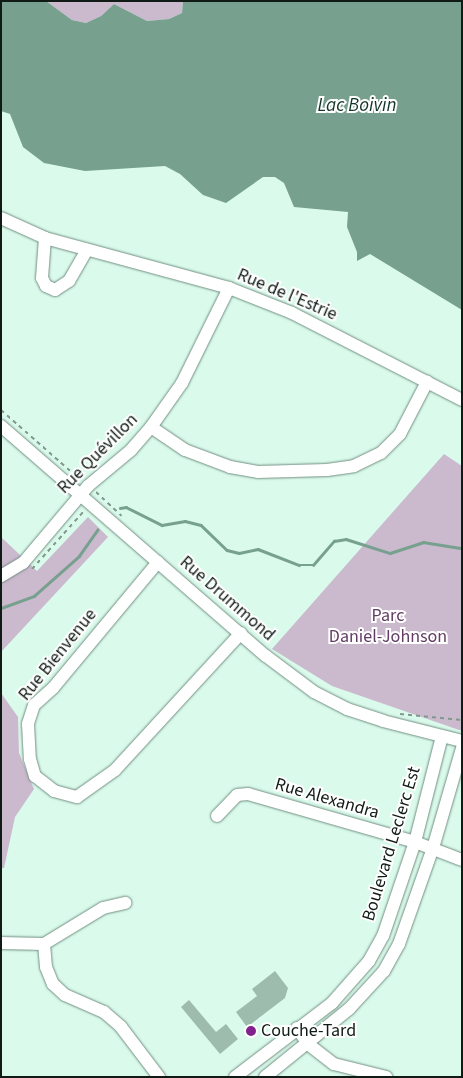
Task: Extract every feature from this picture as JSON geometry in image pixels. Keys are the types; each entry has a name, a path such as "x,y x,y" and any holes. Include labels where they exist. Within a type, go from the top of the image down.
{"street":[{"name":"Rue de l'Estrie","path":"1,218 45,238 230,288 292,313 462,400"},
{"path":"45,238 42,278 46,286 55,290 69,281 87,250"},
{"name":"Rue Quévillon","path":"1,576 23,563 84,491 131,450 150,427 182,383 230,288"},
{"path":"150,427 185,450 230,467 258,472 328,470 354,466 381,453 400,434 428,382"},
{"name":"Rue Drummond","path":"1,426 84,491 158,562 314,692 347,709 462,741"},
{"name":"Rue Bienvenue","path":"158,562 53,688 34,705 28,724 30,759 35,776 54,791 77,797 115,770 241,633"},
{"name":"Boulevard Leclerc Est","path":"235,1077 332,1003 368,961 383,936 415,842 442,736"},
{"name":"Boulevard Leclerc Est","path":"265,1077 349,1009 384,971 399,944 433,848 462,748"},
{"name":"Rue Alexandra","path":"218,816 237,795 248,794 415,842 462,860"},
{"path":"1,943 44,944 103,908 125,903"},
{"path":"44,944 46,967 53,984 65,995 104,1012 121,1027 159,1077"},
{"path":"297,1028 308,1044 334,1064 386,1077"}],"path":[{"path":"1,410 84,491 128,521"},
{"path":"395,714 421,714 462,720"}],"green space":[{"path":"46,1 183,1 182,13 169,19 147,21 114,4 101,16 86,23 72,20"},
{"name":"Parc Daniel-Johnson","path":"444,454 462,466 462,731 332,686 272,649"},
{"path":"88,517 108,537 1,652 1,537 37,571"},
{"path":"1,693 18,717 19,753 34,789 15,817 4,868 1,868"}],"water":[{"name":"Lac Boivin","path":"1,1 46,1 72,20 86,23 101,16 114,4 147,21 169,19 182,13 183,1 462,1 462,310 370,254 357,261 357,252 347,227 348,212 294,207 284,183 275,177 263,177 226,203 203,195 180,174 165,166 85,171 44,163 23,147 10,114 1,111"}],"building":[{"path":"275,971 288,988 285,998 247,1027 236,1012 257,996 252,989"},
{"path":"189,1000 216,1032 226,1024 238,1039 220,1054 181,1007"}],"waterway":[{"path":"120,508 126,507 162,525 185,521 201,525 227,550 239,553 258,549 299,565 313,565 334,541 346,539 390,553 423,542 462,548"},
{"path":"1,608 34,596 79,556 97,530"}],"place":[{"name":"Couche-Tard","path":"251,1031"}]}
